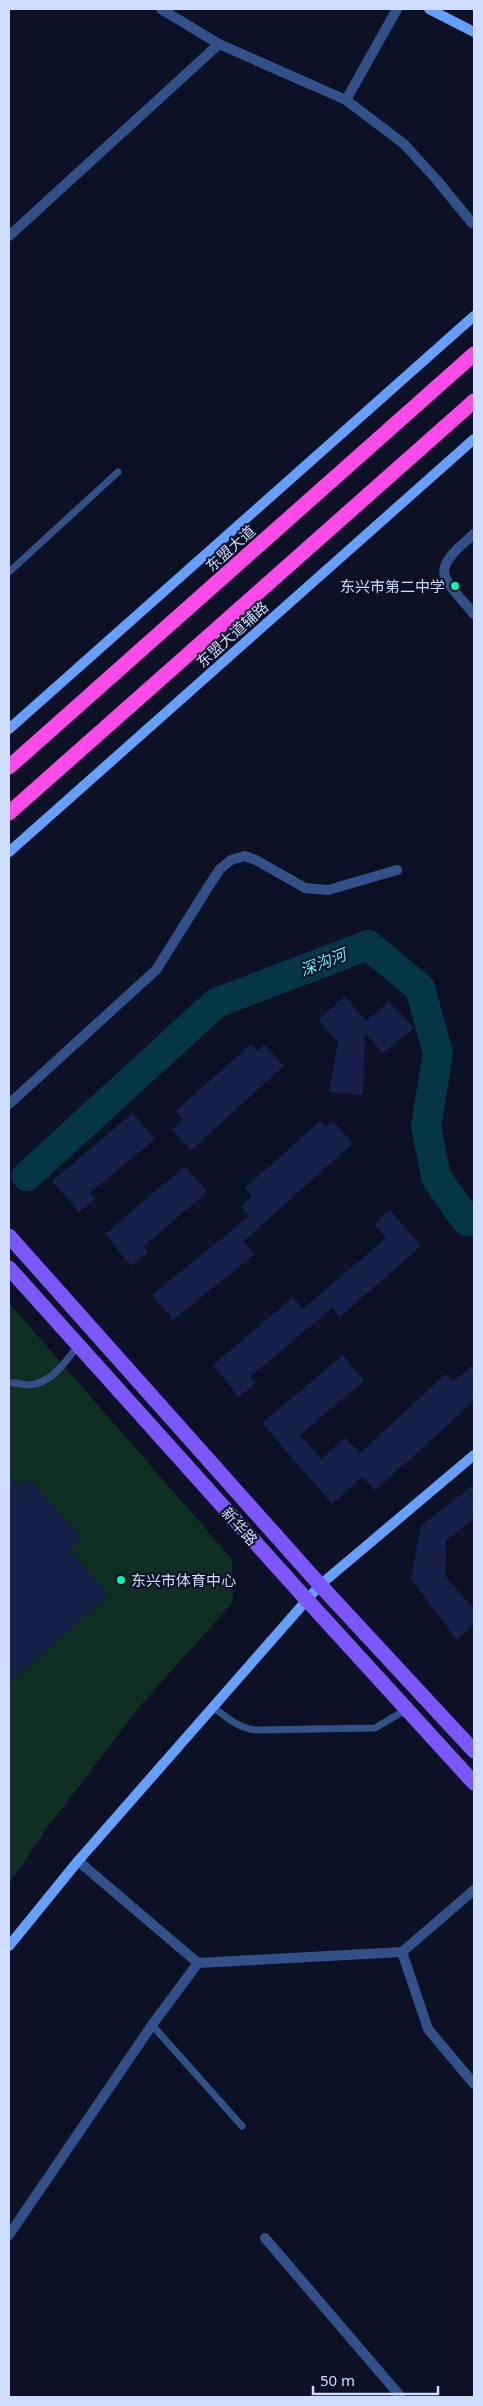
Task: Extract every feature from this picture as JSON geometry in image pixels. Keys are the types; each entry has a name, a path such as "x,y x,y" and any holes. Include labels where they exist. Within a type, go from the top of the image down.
{"highway":[{"name":"东盟大道","path":"9,767 474,354"},
{"path":"9,813 474,401"}],"main road":[{"name":"新华路","path":"9,1236 320,1585 474,1751"},
{"name":"新华路","path":"9,1268 306,1600 474,1783"}],"street":[{"path":"161,9 219,44 346,100 404,144 436,178 472,223"},
{"path":"346,100 397,9"},
{"path":"429,9 474,32"},
{"path":"9,236 219,44"},
{"path":"9,728 474,316"},
{"name":"东盟大道辅路","path":"9,852 474,439"},
{"path":"474,534 453,552 444,565 446,580 474,614"},
{"path":"9,1104 156,970 212,880 220,869 231,860 245,856 256,860 305,888 328,890 397,870"},
{"path":"9,1946 78,1861 320,1585 474,1456"},
{"path":"78,1861 198,1963 402,1952 474,1890"},
{"path":"402,1952 428,2029 474,2084"},
{"path":"9,2235 152,2025 198,1963"},
{"path":"266,2238 401,2397"}],"lane":[{"path":"9,572 118,472"},
{"path":"9,1383 27,1385 44,1382 53,1375 78,1346"},
{"path":"212,1706 244,1729 262,1730 375,1728 407,1709"},
{"path":"152,2025 242,2126"}],"green space":[{"name":"东兴市体育中心","path":"9,1303 232,1559 233,1602 141,1705 47,1828 9,1884"}],"building":[{"path":"345,996 366,1021 389,1001 414,1028 383,1053 365,1033 363,1095 329,1092 338,1042 318,1020"},
{"path":"251,1044 257,1051 264,1044 284,1066 191,1150 172,1129 183,1120 176,1111"},
{"path":"133,1113 155,1139 90,1193 95,1199 79,1212 52,1181"},
{"path":"320,1121 326,1127 333,1121 353,1143 244,1241 254,1255 173,1320 152,1295 249,1216 241,1207 252,1197 245,1188"},
{"path":"185,1166 207,1192 143,1247 148,1252 131,1266 105,1234"},
{"path":"390,1210 421,1246 340,1317 332,1308 250,1377 256,1383 239,1397 213,1365 293,1297 303,1309 386,1238 374,1224"},
{"path":"343,1355 364,1381 300,1435 321,1459 345,1437 360,1453 446,1374 453,1381 474,1364 474,1401 375,1491 362,1477 332,1504 262,1423"},
{"path":"9,1476 20,1488 29,1479 82,1539 69,1550 109,1595 9,1683"},
{"path":"474,1484 474,1518 446,1541 445,1576 474,1609 474,1624 457,1640 411,1579 421,1526"}],"waterway":[{"name":"深沟河","path":"27,1176 216,1003 368,945 420,988 438,1053 426,1126 436,1177 467,1221 474,1222"}],"place":[{"name":"东兴市第二中学","path":"455,586"},
{"name":"东兴市体育中心","path":"121,1580"}]}
